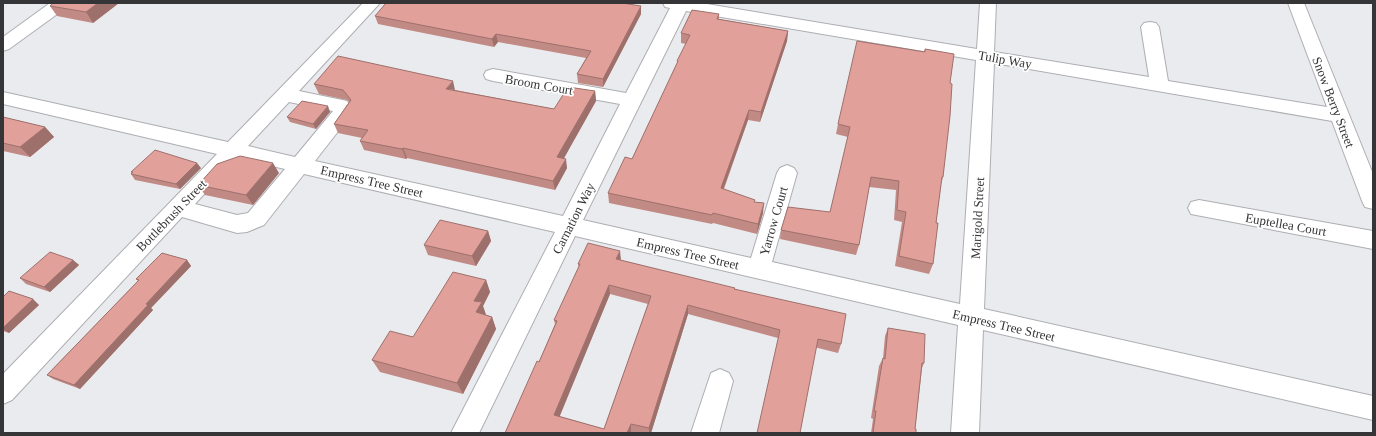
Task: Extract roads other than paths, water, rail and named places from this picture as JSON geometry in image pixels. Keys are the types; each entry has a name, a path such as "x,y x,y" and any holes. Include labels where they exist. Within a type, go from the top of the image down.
{"street":[{"path":"3,45 61,3"},
{"name":"Bottlebrush Street","path":"3,392 372,3"},
{"name":"Marigold Street","path":"965,433 988,3"},
{"name":"Snow Berry Street","path":"1296,3 1340,116 1364,155 1373,201"},
{"name":"Tulip Way","path":"677,4 1340,116"},
{"name":"Carnation Way","path":"465,433 632,100 677,4"},
{"path":"1150,27 1159,86"},
{"name":"Broom Court","path":"493,76 632,100"},
{"path":"178,208 237,224 247,223 256,219 344,111 340,106 285,95"},
{"name":"Empress Tree Street","path":"3,98 1373,408"},
{"name":"Yarrow Court","path":"759,269 787,173"},
{"name":"Euptellea Court","path":"1199,208 1373,240"},
{"path":"706,433 720,381"}]}
